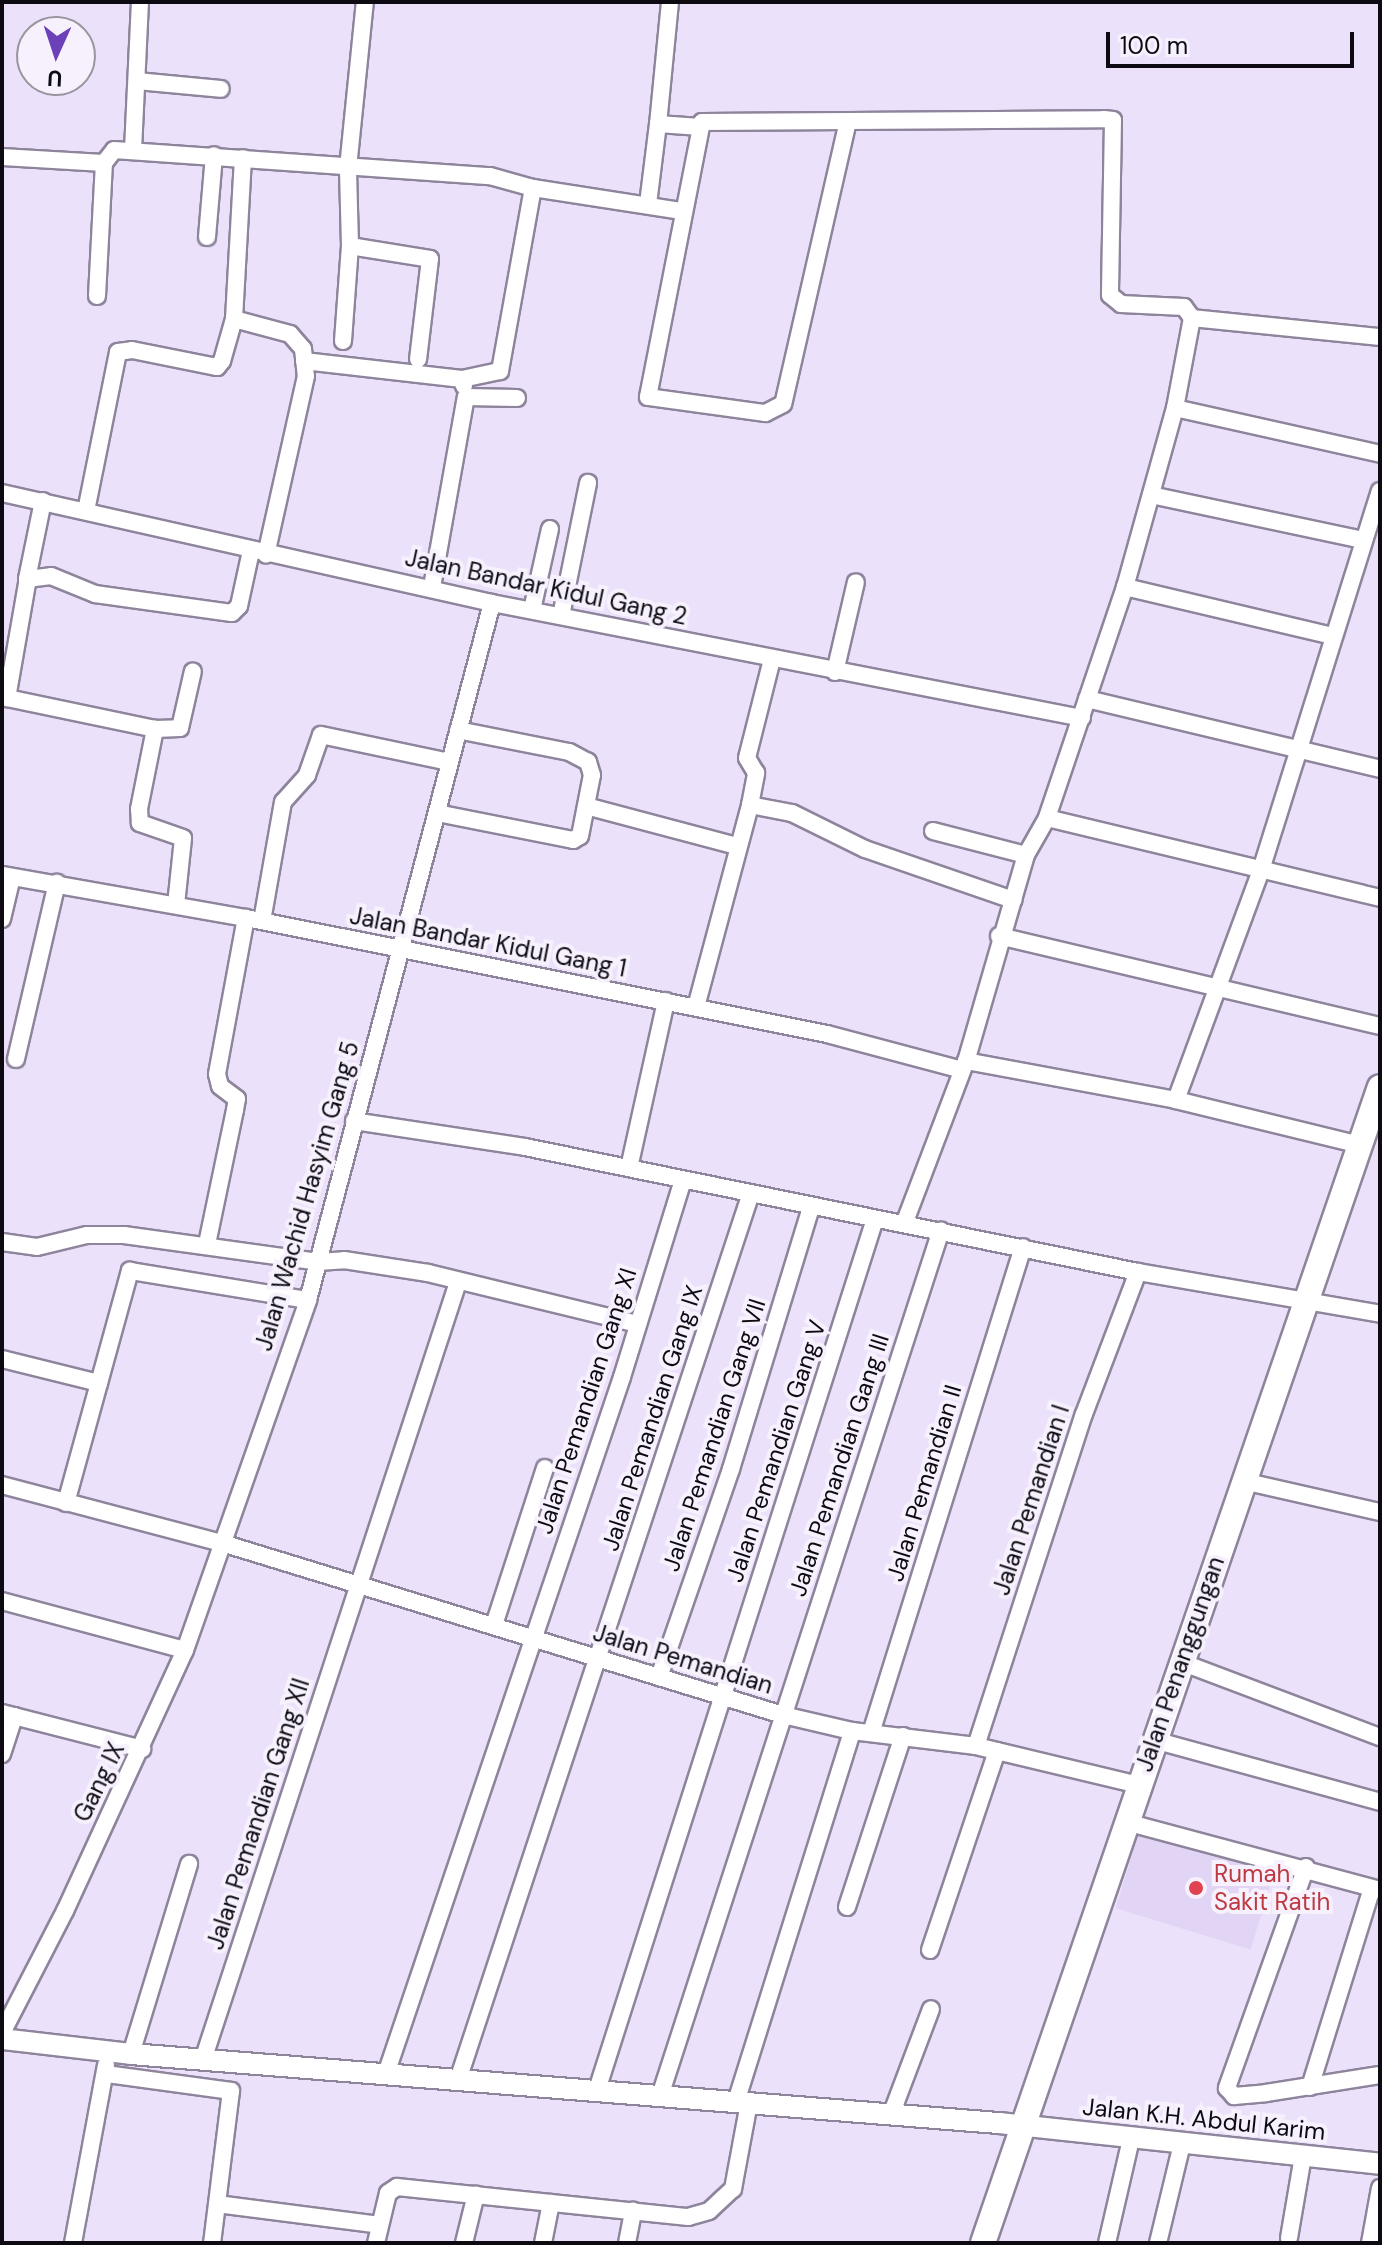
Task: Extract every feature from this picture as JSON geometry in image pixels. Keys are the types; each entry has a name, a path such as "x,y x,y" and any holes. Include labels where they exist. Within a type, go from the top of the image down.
{"main road":[{"name":"Jalan Penanggungan","path":"983,2243 1304,1300 1380,1087"}],"street":[{"path":"133,150 140,2"},
{"path":"343,341 350,246 348,168 365,2"},
{"path":"648,204 670,2"},
{"path":"137,81 221,89"},
{"path":"658,124 697,127 707,122 1113,120 1110,295 1121,304 1184,307 1192,318 1175,408 1125,587 1047,818 1026,855 999,936 964,1066 904,1224"},
{"path":"697,127 648,397 777,412 801,330 848,121"},
{"path":"97,296 104,163 114,150 490,176 533,188 682,211"},
{"path":"207,237 214,155"},
{"path":"2,157 104,163"},
{"path":"86,511 118,352 132,350 217,367 234,319 243,158"},
{"path":"304,361 462,379 500,371 533,188"},
{"path":"350,246 430,259 418,359"},
{"path":"1192,318 1380,337"},
{"path":"28,578 51,576 95,594 232,613 239,606 259,553 296,425 304,361 303,349 290,334 234,319"},
{"path":"432,587 466,397 462,379"},
{"path":"466,397 517,398"},
{"path":"1175,408 1380,454"},
{"path":"561,616 588,483"},
{"path":"1176,1100 1215,987 1261,870 1362,540 1380,491"},
{"name":"Jalan Bandar Kidul Gang 2","path":"2,493 259,553 432,587 492,603 1082,718"},
{"path":"1151,495 1362,540"},
{"path":"43,501 7,698 155,729 180,728 193,671"},
{"path":"532,610 550,529"},
{"path":"835,672 856,582"},
{"path":"1125,587 1333,636"},
{"name":"Jalan Wachid Hasyim Gang 5","path":"222,1543 308,1300 492,603"},
{"path":"696,1007 736,846 750,805 756,773 747,758 772,659"},
{"path":"1087,699 1380,769"},
{"path":"155,729 140,823 183,838 176,905"},
{"path":"437,813 573,840 580,836 592,775 588,762 569,752 458,730"},
{"path":"207,1244 237,1099 220,1086 217,1074 283,802 307,775 321,735 449,762"},
{"path":"750,805 792,813 865,849 1013,900"},
{"path":"586,806 736,846"},
{"path":"1047,818 1380,898"},
{"path":"933,831 1026,855"},
{"path":"2,919 7,876"},
{"name":"Jalan Bandar Kidul Gang 1","path":"7,876 254,919 827,1034 964,1066 1176,1100 1360,1145"},
{"path":"16,1059 57,883"},
{"path":"999,936 1380,1026"},
{"path":"629,1168 666,1001"},
{"path":"354,1121 629,1168 1138,1272 1380,1314"},
{"name":"Jalan Pemandian Gang XI","path":"386,2074 638,1324 683,1180"},
{"name":"Jalan Pemandian Gang IX","path":"458,2080 600,1659 751,1193"},
{"name":"Jalan Pemandian Gang VII","path":"659,1677 731,1469 811,1207"},
{"name":"Jalan Pemandian Gang V","path":"597,2090 875,1219"},
{"name":"Jalan Pemandian Gang III","path":"660,2096 941,1230"},
{"path":"2,1242 37,1247 104,1234 207,1244 318,1262 344,1260 458,1282 638,1324"},
{"name":"Jalan Pemandian II","path":"871,1733 1023,1247"},
{"path":"66,1503 130,1271 308,1300"},
{"name":"Jalan Pemandian I","path":"976,1746 1084,1414 1138,1272"},
{"name":"Jalan Pemandian Gang XII","path":"203,2060 458,1282"},
{"path":"2,1359 99,1383"},
{"path":"494,1625 545,1468"},
{"path":"1243,1481 1380,1512"},
{"name":"Jalan Pemandian","path":"2,1485 222,1543 783,1715 852,1731 976,1746 1139,1785"},
{"name":"Gang IX","path":"2,2036 142,1749 185,1650 222,1543"},
{"path":"2,1601 185,1650"},
{"path":"1181,1662 1380,1737"},
{"path":"2,1754 8,1714 142,1749"},
{"path":"376,2243 388,2193 397,2187 688,2217 721,2204 739,2171 743,2103 852,1731"},
{"path":"847,1907 903,1736"},
{"path":"1154,1740 1380,1802"},
{"path":"930,1950 997,1751"},
{"path":"1126,1822 1306,1867 1376,1889 1310,2087"},
{"path":"131,2054 189,1864"},
{"path":"1306,1867 1226,2085 1234,2096 1380,2075"},
{"path":"891,2115 931,2009"},
{"name":"Jalan K.H. Abdul Karim","path":"2,2036 107,2052 1023,2125 1380,2164"},
{"path":"73,2243 106,2074 107,2052"},
{"path":"106,2074 231,2091 212,2243"},
{"path":"1107,2243 1131,2139"},
{"path":"1158,2243 1182,2144"},
{"path":"1289,2238 1303,2156"},
{"path":"1370,2243 1380,2188"},
{"path":"464,2243 476,2194"},
{"path":"543,2243 551,2203"},
{"path":"217,2204 380,2225"},
{"path":"627,2243 633,2211"}],"shaded area":[{"name":"Rumah Sakit Ratih","path":"1140,1829 1275,1870 1251,1950 1116,1908"}],"place":[{"name":"Rumah Sakit Ratih","path":"1196,1888"}]}
